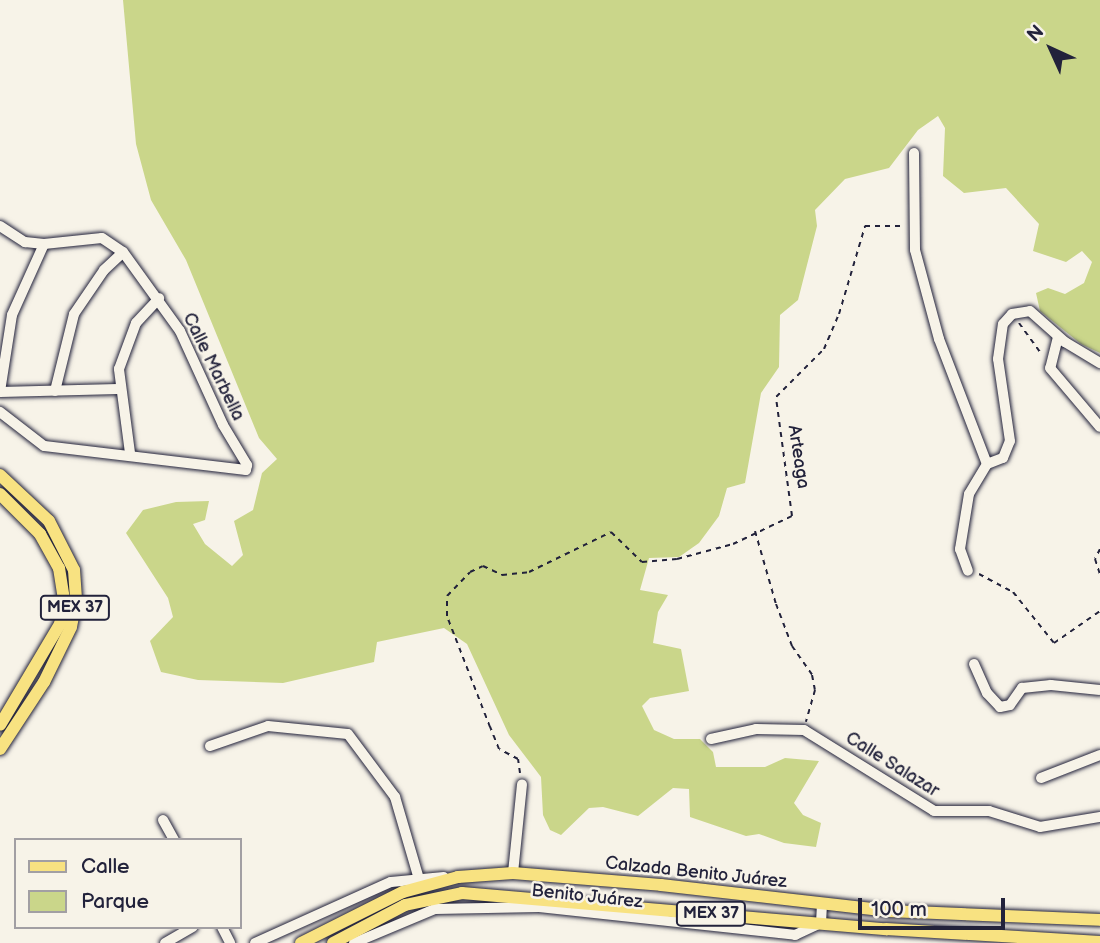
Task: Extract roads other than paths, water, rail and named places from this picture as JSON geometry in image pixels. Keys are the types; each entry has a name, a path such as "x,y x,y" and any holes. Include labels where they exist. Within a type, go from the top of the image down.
{"main road":[{"name":"MEX 37","path":"0,475 49,521 74,570 76,601 71,627 44,682 0,749"},
{"name":"MEX 37","path":"0,494 40,534 59,568 64,600 60,624 0,725"},
{"name":"Calzada Benito Juárez","path":"301,943 420,882 513,873 661,885 822,906 1100,920"},
{"name":"MEX 37","path":"333,943 405,905 462,893 886,929 945,938 1100,942"},
{"path":"886,929 888,911"}],"street":[{"path":"914,153 913,226 939,339 987,464"},
{"name":"Calle Marbella","path":"0,226 25,242 44,244 102,238 123,252 159,298 180,331 223,425 247,465 246,470 130,453"},
{"path":"44,244 12,316 0,392 118,389"},
{"path":"55,391 74,314 95,281 123,252"},
{"path":"0,412 44,446 130,453 118,389 127,340 159,298"},
{"path":"968,571 960,549 970,494 987,464 1003,458 1010,441 998,359 1003,324 1012,314 1030,312 1058,337 1100,363"},
{"path":"1058,337 1050,368 1100,427"},
{"path":"974,664 986,693 1000,707 1010,705 1022,688 1051,685 1100,690"},
{"path":"210,746 259,727 342,730 395,797 420,882 391,882 255,943"},
{"name":"Calle Salazar","path":"711,739 757,729 804,730 934,811 989,811 1040,827 1100,817"},
{"path":"1041,778 1100,755"},
{"path":"513,873 522,784"},
{"path":"163,820 173,838"},
{"name":"Benito Juárez","path":"354,943 410,916 469,906 539,907 795,935 821,923"},
{"path":"821,923 822,906"},
{"path":"164,943 189,929"}]}
